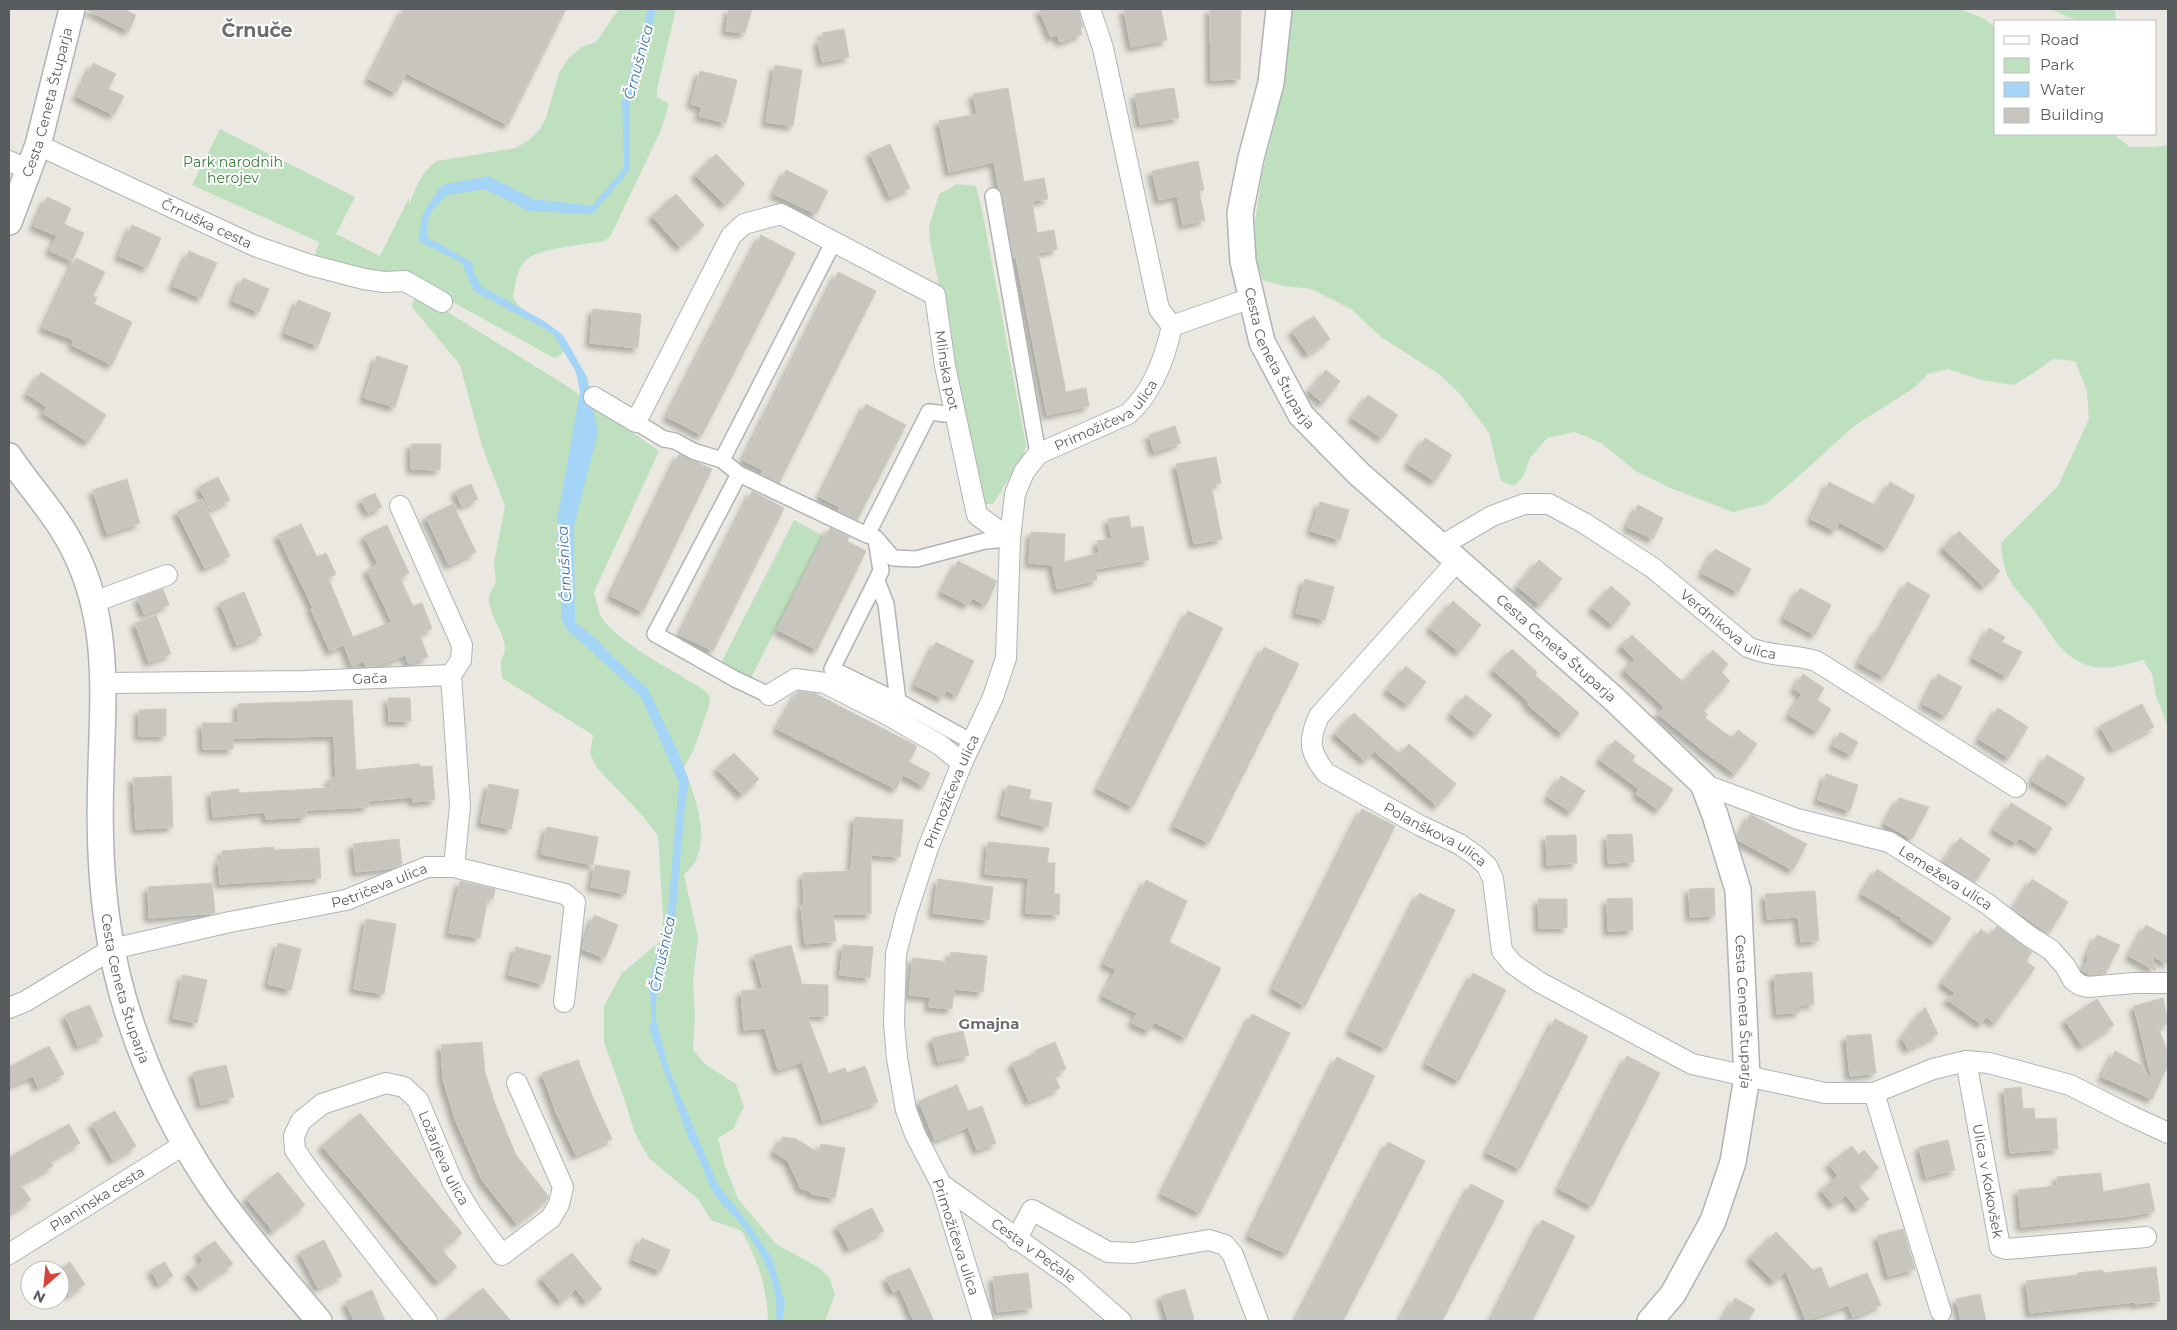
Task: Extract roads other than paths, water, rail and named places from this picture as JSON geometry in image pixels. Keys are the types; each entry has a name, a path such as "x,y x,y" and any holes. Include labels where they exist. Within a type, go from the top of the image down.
{"street":[{"name":"Cesta Ceneta Štuparja","path":"9,222 19,166 38,145 72,9"},
{"path":"1090,9 1103,48 1159,309 1172,326 1251,298"},
{"name":"Cesta Ceneta Štuparja","path":"1279,9 1271,83 1251,158 1240,213 1243,261 1262,342 1302,415 1358,473 1612,698 1702,784 1715,815 1738,890 1747,1077 1733,1162 1713,1222 1673,1294 1650,1321"},
{"name":"Črnuška cesta","path":"38,145 255,246 310,265 384,282 405,281 442,302"},
{"path":"993,196 1038,454"},
{"name":"Mlinska pot","path":"636,422 731,236 744,224 781,214 935,295 954,415 977,515 1010,539"},
{"path":"722,460 834,241"},
{"name":"Primožičeva ulica","path":"983,1321 941,1184 915,1134 906,1110 897,1058 894,1023 896,954 906,915 928,848 962,763 993,697 1006,658 1010,539 1015,494 1024,472 1038,454 1128,414 1140,403 1159,370 1168,346 1172,326"},
{"path":"594,397 664,439 675,441 693,451 722,460 739,474 835,521 871,536 894,558 916,559 985,541 1010,539"},
{"path":"871,536 929,412 954,415"},
{"name":"Cesta Ceneta Štuparja","path":"9,456 63,530 74,550 94,602 102,639 104,683 100,852 104,903 112,949 135,1034 160,1094 185,1144 219,1198 320,1321"},
{"path":"739,474 655,634 735,679 769,695 795,679 829,676 898,701 972,742"},
{"name":"Verdnikova ulica","path":"1449,554 1492,516 1524,504 1549,504 1584,523 1652,568 1748,647 1757,651 1799,655 1816,661 2016,787"},
{"path":"400,506 462,645 461,660 451,674 460,806 454,867"},
{"path":"829,676 881,571 880,555 871,536"},
{"name":"Polanškova ulica","path":"1449,554 1319,716 1312,732 1311,747 1317,762 1326,773 1419,825 1459,844 1487,866 1493,878 1502,951 1513,964 1539,982 1692,1064 1747,1077"},
{"path":"94,602 167,575"},
{"path":"877,581 886,604 898,701"},
{"name":"Gača","path":"104,683 305,681 451,674"},
{"path":"829,676 888,715 940,745 962,763"},
{"name":"Lemeževa ulica","path":"1702,784 1797,819 1889,842 1986,903 2029,936 2051,950 2065,966 2073,980 2080,985 2088,987 2134,983 2168,983"},
{"name":"Petričeva ulica","path":"9,1008 26,1001 112,949 230,922 346,900 427,867 454,867 565,894 575,902 564,1002"},
{"path":"1747,1077 1825,1092 1874,1094 1933,1069 1966,1061 1989,1063 2070,1085 2128,1116 2168,1133"},
{"name":"Ulica v Kokovšek","path":"1966,1061 2000,1247 2006,1249 2146,1237"},
{"name":"Ložarjeva ulica","path":"427,1321 311,1173 295,1150 294,1136 301,1121 322,1104 386,1083 404,1087 418,1100 453,1183 471,1213 502,1255 551,1218 559,1204 563,1187 517,1082"},
{"path":"1874,1094 1941,1312"},
{"name":"Planinska cesta","path":"9,1254 185,1144"},
{"name":"Cesta v Pečale","path":"941,1184 1016,1240 1072,1278 1121,1321"},
{"path":"1016,1240 1032,1210 1108,1252 1133,1253 1209,1240 1225,1245 1233,1255 1258,1321"}],"water":[{"name":"Črnušnica","path":"648,9 656,9 645,56 630,104 630,170 594,212 591,214 529,211 485,189 447,195 430,214 427,230 428,238 472,262 474,272 481,286 544,321 563,335 587,377 598,432 574,526 575,622 597,639 611,655 648,689 678,752 689,781 685,805 674,931 659,983 656,1001 656,1020 669,1069 718,1185 746,1220 772,1258 785,1304 782,1321 776,1321 777,1308 773,1283 763,1260 743,1227 715,1195 697,1153 689,1140 649,1028 652,1020 649,980 667,923 679,782 641,697 567,630 561,618 557,520 580,392 576,372 556,338 549,331 474,291 462,263 418,241 423,213 442,185 488,176 534,199 592,206 624,168 622,101"}],"district":[{"name":"Črnuče","path":"257,30"},
{"name":"Gmajna","path":"989,1023"}],"park label":[{"name":"Park narodnih herojev","path":"233,170"}]}
